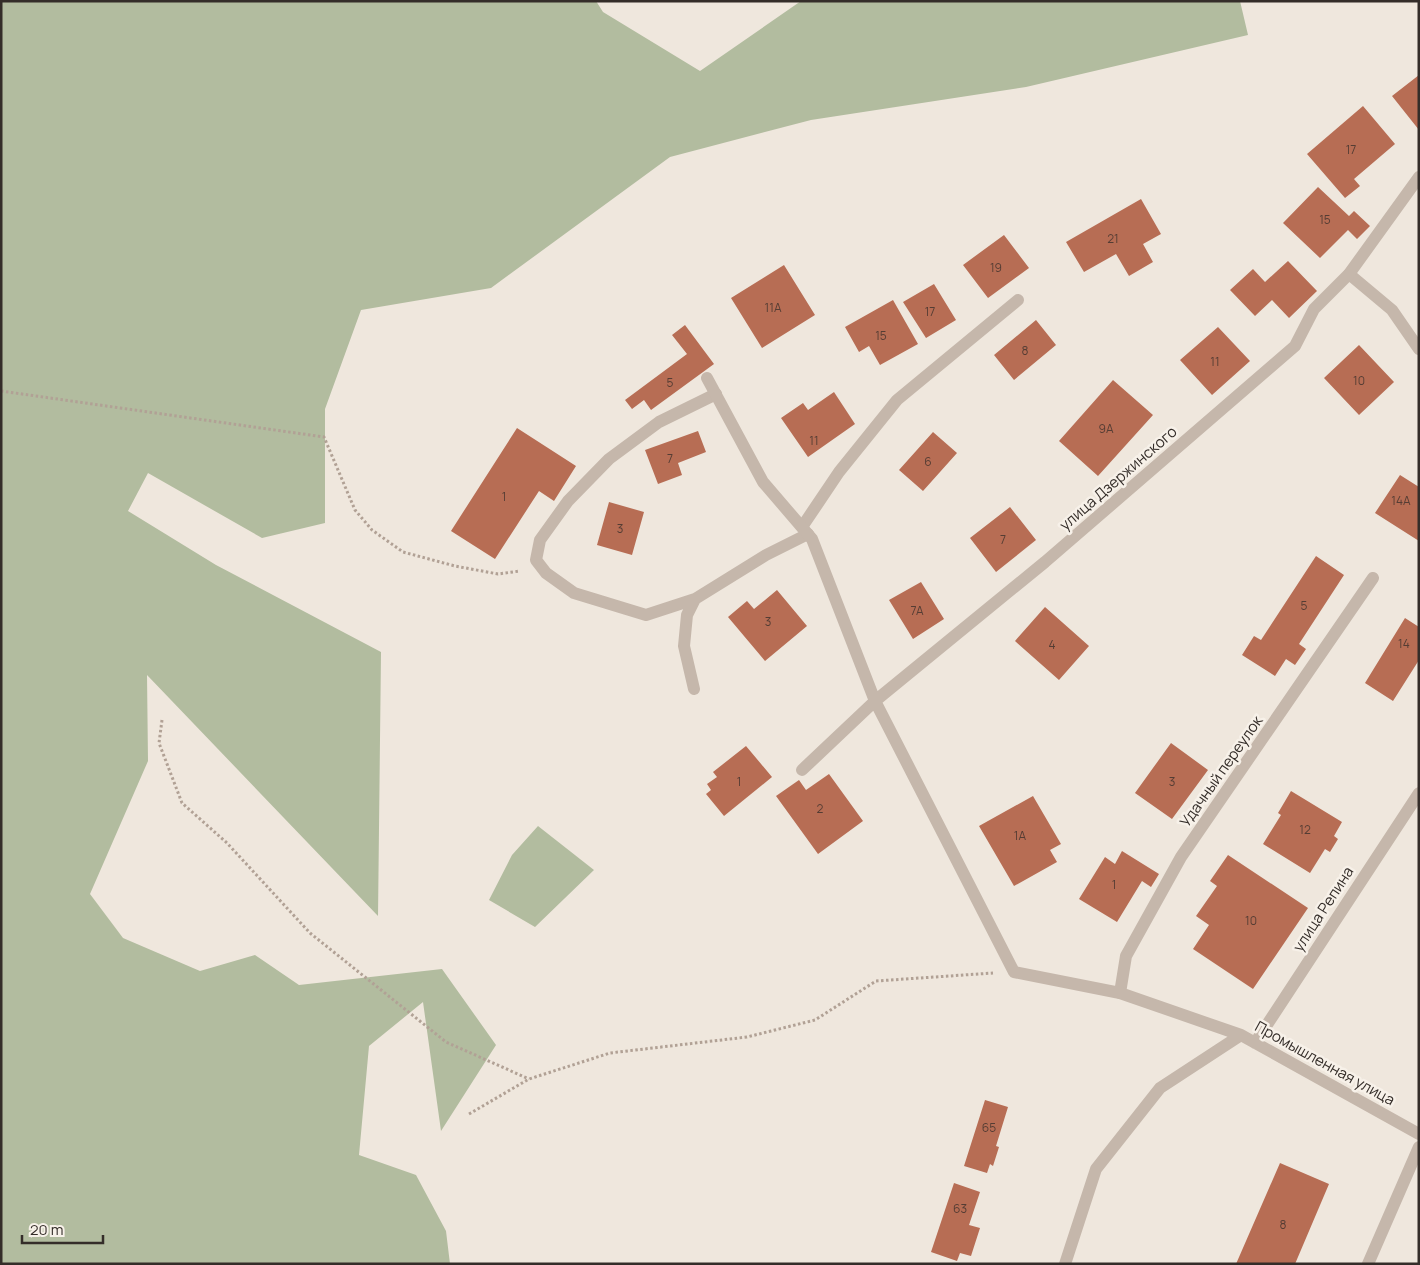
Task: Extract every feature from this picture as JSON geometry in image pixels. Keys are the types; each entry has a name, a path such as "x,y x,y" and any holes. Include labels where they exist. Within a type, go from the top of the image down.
{"street":[{"name":"улица Дзержинского","path":"802,770 875,701 1045,562 1295,346 1314,309 1350,274 1419,177"},
{"path":"1350,274 1392,310 1419,349"},
{"path":"716,394 659,422 609,459 568,501 540,540 536,560 546,573 574,593 646,615 694,599 805,531 839,472 897,400 1018,300"},
{"path":"707,378 763,482 812,539 875,701 1014,972"},
{"name":"Удачный переулок","path":"1120,993 1126,956 1181,857 1373,578"},
{"path":"694,599 687,615 684,646 694,689"},
{"name":"улица Репина","path":"1255,1043 1419,793"},
{"name":"Промышленная улица","path":"1014,972 1120,993 1241,1035 1419,1134"},
{"path":"1065,1264 1096,1169 1160,1088 1241,1035"},
{"path":"1368,1264 1419,1147"}],"path":[{"path":"1,391 324,437 355,510 372,530 404,552 455,566 498,574 542,568"},
{"path":"162,720 159,742 182,803 227,843 310,933 446,1042 529,1079"},
{"path":"469,1114 529,1079 610,1053 747,1037 815,1020 876,981 1014,972"}],"green space":[{"path":"1,1 596,1 603,12 700,71 801,1 1240,1 1248,35 1026,87 811,120 670,157 491,288 361,310 325,409 325,523 262,538 148,473 128,511 216,565 381,652 378,916 147,675 148,761 90,894 123,938 200,971 255,955 299,985 442,969 496,1045 441,1131 423,1002 369,1046 359,1155 416,1175 446,1231 450,1264 1,1264"},
{"path":"538,826 594,870 535,927 489,900 512,855"}],"building":[{"path":"1419,75 1419,130 1392,96"},
{"path":"1363,106 1395,144 1354,179 1360,186 1345,198 1307,154"},
{"path":"1318,187 1349,216 1354,211 1370,226 1357,239 1348,230 1320,258 1283,223"},
{"path":"1141,199 1161,234 1143,244 1153,262 1129,276 1116,254 1084,272 1066,242"},
{"path":"1004,235 1029,268 988,298 963,265"},
{"path":"1288,261 1317,291 1289,318 1272,300 1255,316 1230,290 1253,269 1265,282"},
{"path":"784,265 815,315 762,348 731,298"},
{"path":"934,284 956,320 926,338 903,302"},
{"path":"893,300 918,344 880,365 869,346 859,352 845,327"},
{"path":"1036,320 1056,345 1014,380 994,355"},
{"path":"685,325 714,364 651,410 644,400 632,409 625,400 687,354 672,335"},
{"path":"1218,327 1250,361 1212,395 1180,360"},
{"path":"1359,345 1394,382 1359,415 1324,378"},
{"path":"1113,380 1153,415 1098,476 1059,441"},
{"path":"834,392 855,424 808,457 781,418 803,403 808,410"},
{"path":"517,428 576,466 554,501 539,491 495,559 451,531"},
{"path":"698,431 706,452 678,463 682,475 658,484 645,450"},
{"path":"933,432 957,453 923,491 899,470"},
{"path":"1400,475 1419,487 1419,541 1375,513"},
{"path":"609,502 644,512 632,555 597,545"},
{"path":"1010,507 1036,540 996,572 970,538"},
{"path":"1316,556 1344,575 1299,644 1306,649 1295,665 1286,659 1275,676 1242,655 1254,636 1261,640"},
{"path":"921,582 944,619 913,639 889,600"},
{"path":"777,590 807,626 765,661 728,617 747,601 754,609"},
{"path":"1045,607 1089,646 1059,680 1015,641"},
{"path":"1405,618 1419,627 1419,660 1393,701 1365,683"},
{"path":"1171,743 1208,770 1172,819 1135,793"},
{"path":"746,746 772,777 724,816 706,794 711,790 707,784 717,777 713,772"},
{"path":"829,774 863,821 818,854 776,796 799,780 806,790"},
{"path":"1291,791 1342,822 1334,836 1338,839 1330,852 1325,849 1310,873 1263,844 1281,815 1278,813"},
{"path":"1033,796 1061,844 1050,850 1057,862 1014,886 979,826"},
{"path":"1122,851 1159,874 1151,887 1142,881 1117,922 1079,899 1105,857 1115,864"},
{"path":"1228,855 1308,908 1253,989 1193,949 1209,925 1196,916 1217,886 1210,881"},
{"path":"985,1100 1008,1107 996,1146 999,1147 993,1166 990,1164 987,1173 964,1166"},
{"path":"1280,1163 1329,1184 1295,1264 1236,1264"},
{"path":"954,1183 980,1192 969,1225 980,1228 971,1256 960,1253 957,1261 931,1252"}]}
